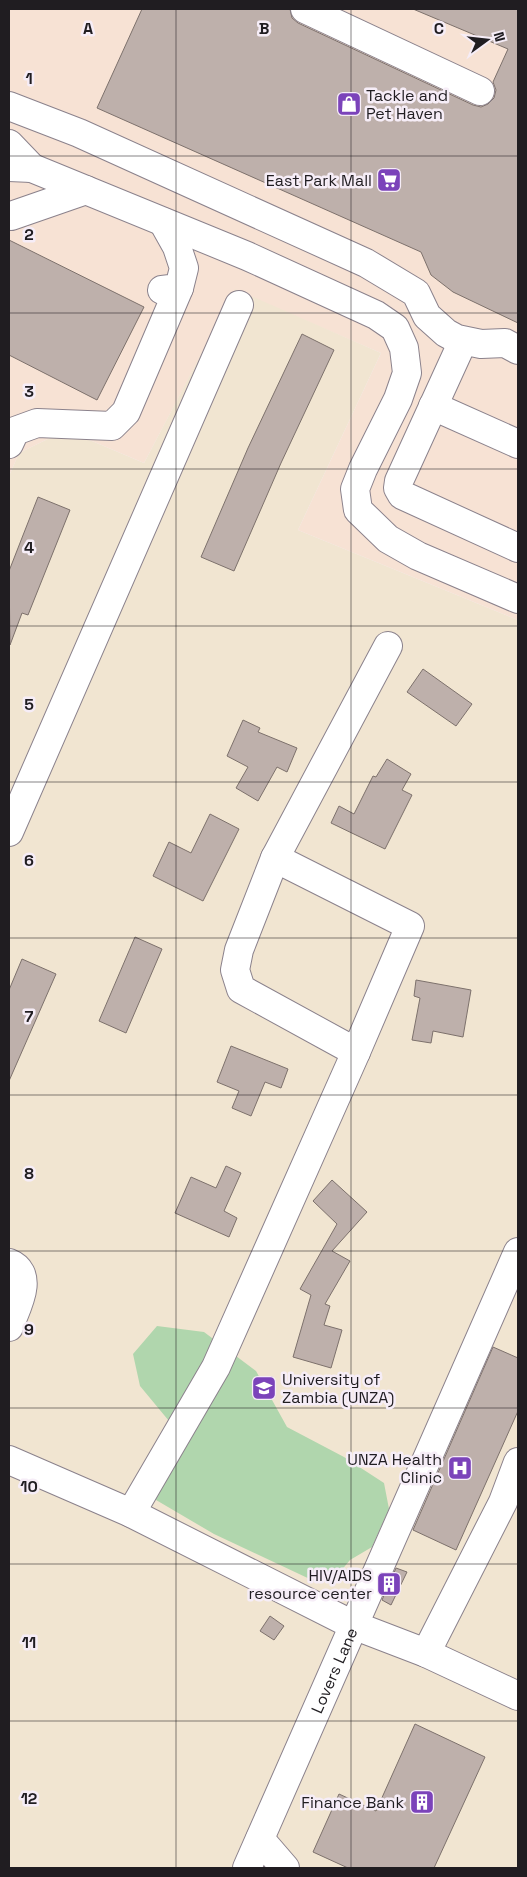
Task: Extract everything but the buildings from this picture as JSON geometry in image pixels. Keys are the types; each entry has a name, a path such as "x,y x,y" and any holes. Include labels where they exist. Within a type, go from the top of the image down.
{"lane":[{"path":"305,9 480,91"},
{"path":"9,106 79,133 366,263 416,293 424,311 446,333 463,341 481,344 504,343 518,350"},
{"path":"9,119 9,137"},
{"path":"9,144 20,167 86,190 247,256 376,315 395,328 404,348 407,373 398,399 355,489 358,510 388,539 418,556 518,599"},
{"path":"18,219 86,190"},
{"path":"9,444 15,431 37,423 112,426 126,412 170,289 184,268 177,247 163,222"},
{"path":"9,832 239,305"},
{"path":"463,341 399,481 398,488 402,495 518,548"},
{"path":"433,406 518,444"},
{"path":"356,1052 241,989 235,970 239,950 275,858 388,646"},
{"path":"131,1513 216,1368 410,926 275,858"},
{"name":"Lovers Lane","path":"247,1868 518,1252"},
{"path":"9,1263 14,1265 20,1274 24,1287 9,1327"},
{"path":"9,1460 131,1513 353,1625 426,1653 518,1696"},
{"path":"426,1653 503,1502 518,1462"},
{"path":"260,1839 285,1868"}],"shaded area":[{"path":"9,9 518,9 518,620 298,530 381,353 235,290 144,463 66,430 19,453 9,476"},
{"name":"University of Zambia (UNZA)","path":"235,289 381,353 298,530 518,620 518,1868 9,1868 9,476 19,453 66,430 144,463"}],"green space":[{"path":"157,1326 204,1332 256,1371 287,1427 344,1457 384,1483 389,1509 372,1547 350,1560 335,1578 314,1581 214,1534 139,1490 169,1421 140,1386 133,1354"}],"place":[{"name":"Tackle and Pet Haven","path":"349,104"},
{"name":"East Park Mall","path":"389,180"},
{"name":"University of Zambia (UNZA)","path":"264,1388"},
{"name":"UNZA Health Clinic","path":"460,1468"},
{"name":"HIV/AIDS resource center","path":"389,1584"},
{"name":"Finance Bank","path":"422,1802"}]}
